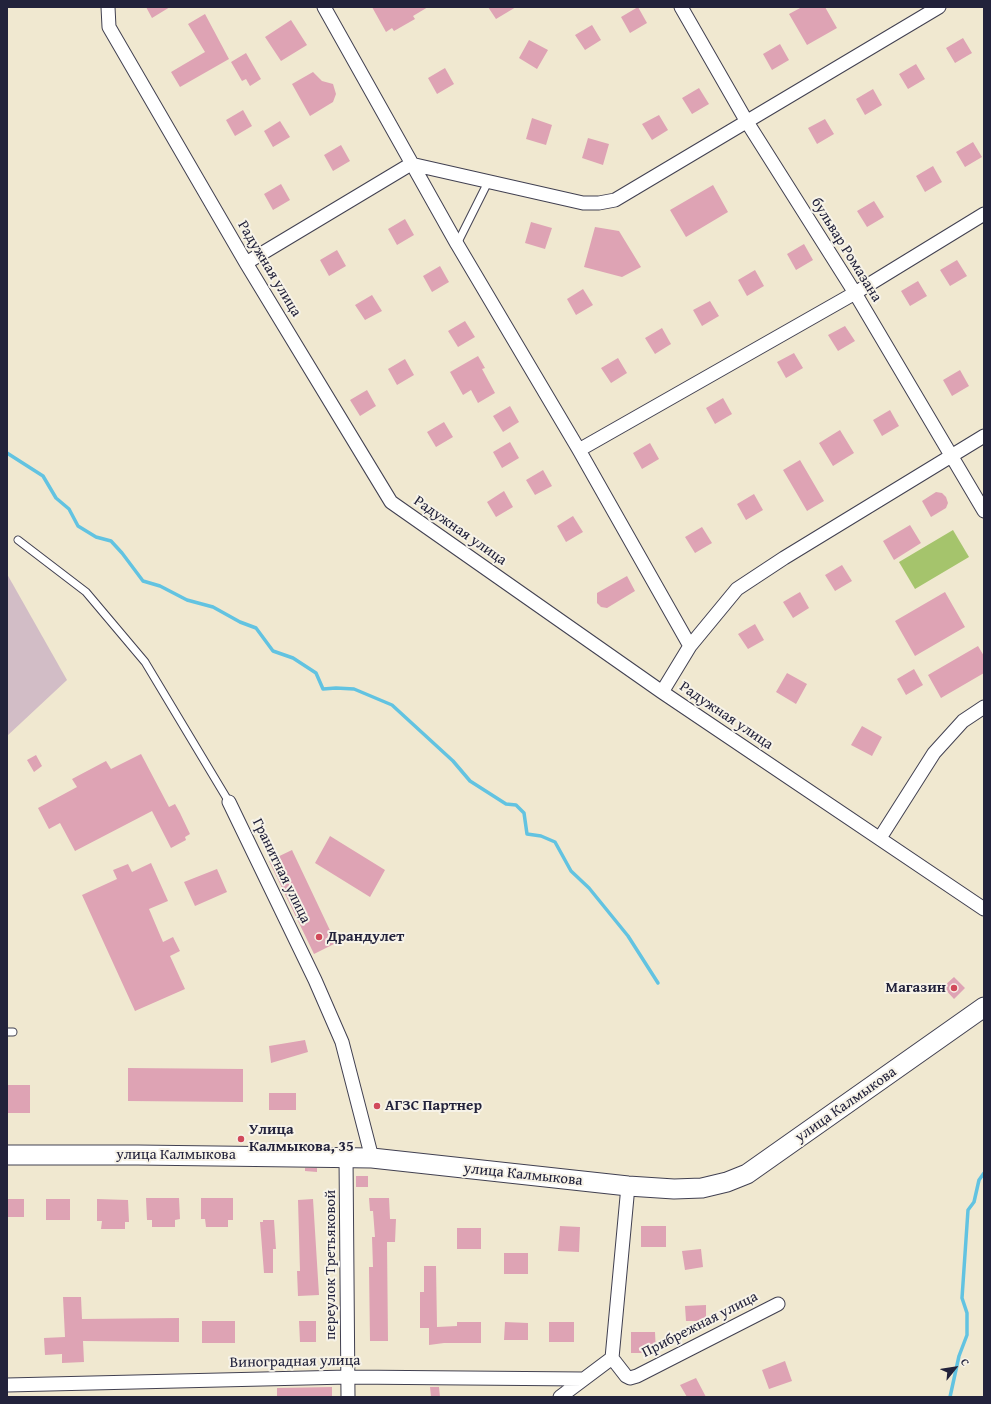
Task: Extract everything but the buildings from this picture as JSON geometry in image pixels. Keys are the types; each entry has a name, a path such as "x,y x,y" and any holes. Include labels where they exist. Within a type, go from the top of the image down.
{"main road":[{"name":"улица Калмыкова","path":"7,1155 372,1158 628,1186 674,1189 702,1188 728,1182 747,1174 984,1008"}],"street":[{"name":"Радужная улица","path":"108,7 109,27 246,263 391,502 662,692 984,909"},
{"path":"324,7 411,164 579,450 690,646"},
{"name":"бульвар Ромазана","path":"680,7 747,122 855,293 984,511"},
{"path":"246,263 411,164 583,203 599,203 615,200 939,7"},
{"path":"579,450 855,293 984,214"},
{"path":"662,692 690,646 737,589 784,558 984,436"},
{"path":"880,838 934,753 963,721 984,707"},
{"name":"Гранитная улица","path":"229,802 316,980 342,1042 372,1158"},
{"name":"переулок Третьяковой","path":"346,1158 348,1397"},
{"path":"560,1397 612,1358 628,1186"},
{"name":"Прибрежная улица","path":"612,1358 626,1376 630,1378 637,1376 778,1304"},
{"name":"Виноградная улица","path":"7,1385 348,1376 583,1379"}],"lane":[{"path":"457,244 488,182"},
{"path":"18,540 86,592 145,662 229,802"}],"shaded area":[{"path":"7,574 67,680 7,736"}],"green space":[{"path":"953,530 969,557 915,589 899,562"}],"waterway":[{"path":"7,453 43,476 56,498 69,509 78,526 96,537 111,541 143,581 160,586 187,600 213,607 240,622 256,628 273,651 293,658 316,673 323,689 354,689 392,705 453,761 470,781 506,804 516,805 524,813 527,834 541,836 555,842 571,871 589,888 628,936 658,983"},
{"path":"950,1397 959,1356 967,1335 967,1313 962,1298 968,1210 974,1202 979,1180 984,1173"}],"place":[{"name":"Драндулет","path":"319,937"},
{"name":"Магазин","path":"954,988"},
{"name":"АГЗС Партнер","path":"377,1106"},
{"name":"Улица Калмыкова, 35","path":"241,1139"}]}
